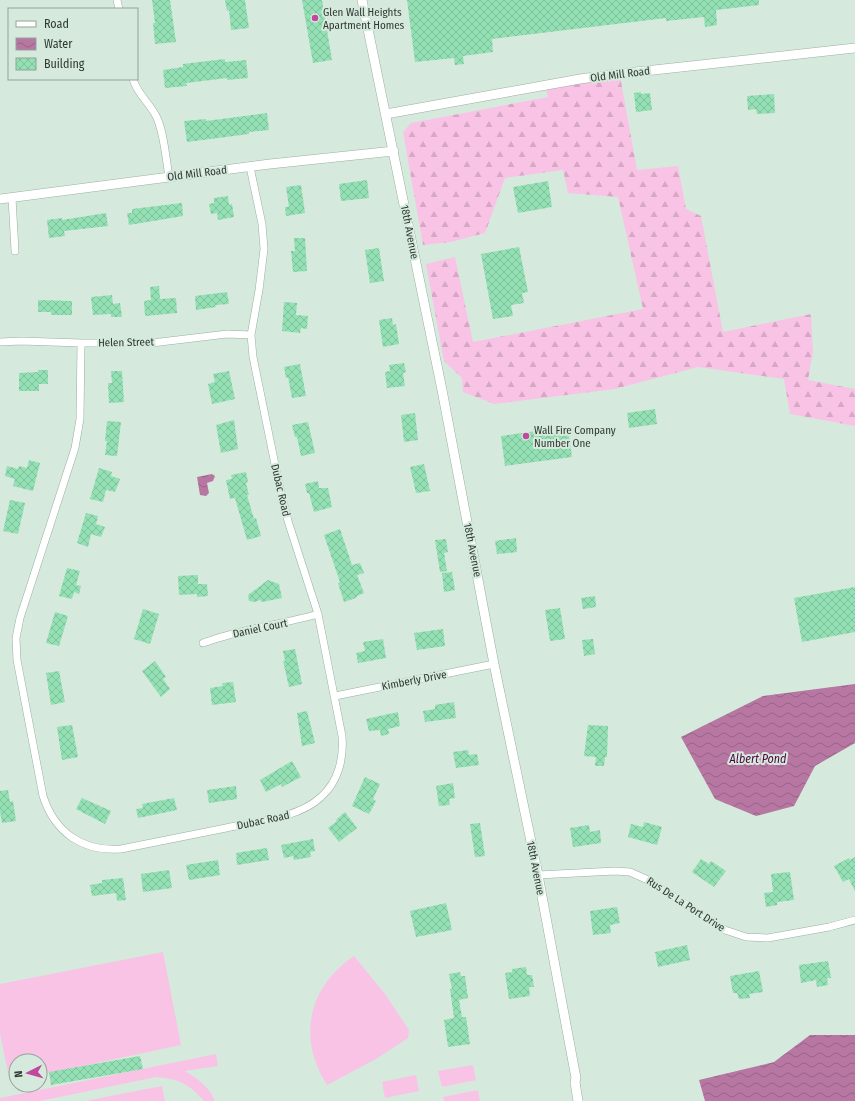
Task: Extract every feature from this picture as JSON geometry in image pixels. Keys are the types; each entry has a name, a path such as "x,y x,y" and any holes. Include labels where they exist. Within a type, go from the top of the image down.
{"street":[{"name":"18th Avenue","path":"362,0 394,151 442,390 494,664 538,875 576,1078 575,1082 578,1101"},
{"name":"Old Mill Road","path":"386,114 580,79 855,48"},
{"path":"133,80 139,93 156,116 160,125 169,177"},
{"name":"Old Mill Road","path":"0,199 250,167 394,151"},
{"name":"Dubac Road","path":"81,343 80,419 75,448 20,618 16,638 17,660 43,796 50,813 56,822 71,837 83,844 109,850 172,839 300,811 312,804 327,791 335,778 340,764 343,745 335,696 318,614 288,521 253,357 251,334 259,290 264,249 262,224 250,167"},
{"path":"12,198 15,251"},
{"name":"Helen Street","path":"0,342 152,343 227,334 251,334"},
{"name":"Daniel Court","path":"203,642 247,630 294,621 318,614"},
{"name":"Kimberly Drive","path":"335,696 494,664"},
{"name":"Rus De La Port Drive","path":"538,875 615,871 630,872 648,880 725,930 746,937 768,938 829,927 855,920"}],"green space":[{"path":"620,76 637,170 678,166 686,209 701,216 723,332 811,314 813,352 808,380 855,389 855,426 790,414 784,379 698,367 615,389 494,404 463,392 462,378 444,361 426,264 455,257 473,342 643,309 618,197 568,193 563,170 505,178 485,233 451,242 423,245 403,132 411,123 548,97 546,89"},
{"path":"163,952 181,1045 48,1073 48,1053 8,1053 8,1072 0,1034 0,984"},
{"path":"354,956 385,994 409,1030 408,1038 376,1059 327,1085 318,1067 312,1049 310,1032 312,1014 317,998 326,983 338,969"},
{"path":"216,1054 218,1066 185,1071 203,1084 213,1096 215,1101 204,1101 183,1083 171,1079 156,1077 40,1101 0,1101 0,1098 25,1093 48,1093 48,1088"},
{"path":"473,1065 476,1080 442,1087 438,1071"},
{"path":"416,1075 419,1091 385,1098 382,1082"},
{"path":"162,1086 165,1101 85,1101"},
{"path":"478,1090 480,1101 444,1101 443,1097"}],"water":[{"path":"212,474 215,476 213,481 207,483 209,493 206,496 200,495 197,477"},
{"name":"Albert Pond","path":"855,684 855,743 815,766 794,806 756,816 715,799 681,737 763,696"},
{"path":"810,1035 855,1035 855,1101 705,1101 699,1080 774,1062"}],"building":[{"path":"152,0 170,0 176,42 155,44 153,23 155,23"},
{"path":"225,0 245,0 249,28 231,30 229,10 227,11"},
{"name":"Glen Wall Heights Apartment Homes","path":"302,0 322,0 332,60 313,63"},
{"path":"407,0 759,0 759,5 716,10 717,25 705,27 704,17 666,21 666,18 492,39 493,52 463,56 464,64 455,65 454,58 415,62"},
{"path":"225,59 225,62 246,60 248,78 227,80 227,78 186,83 187,86 165,88 163,70 183,67 183,64"},
{"path":"641,92 641,94 650,93 652,110 636,112 634,93"},
{"path":"774,94 775,113 757,114 756,109 748,110 747,96"},
{"path":"267,113 269,130 187,142 184,121 206,119 206,121"},
{"path":"367,180 369,198 341,201 339,184"},
{"path":"548,181 552,207 518,213 513,187"},
{"path":"301,185 305,213 286,216 285,207 289,207 286,187"},
{"path":"228,196 229,205 232,204 234,217 218,220 217,213 211,214 209,204 214,203 214,198"},
{"path":"182,203 183,216 129,225 127,213 132,213 132,209"},
{"path":"106,213 108,226 64,231 65,236 49,238 47,220 62,218 62,220"},
{"path":"294,238 305,238 307,271 293,272 291,251 295,251"},
{"path":"519,247 528,292 522,293 524,303 511,305 513,316 493,319 481,254"},
{"path":"379,248 384,281 370,283 365,250"},
{"path":"159,286 160,299 176,298 177,313 145,316 144,301 151,300 150,287"},
{"path":"227,292 229,304 215,305 216,307 196,310 195,296"},
{"path":"112,295 113,304 120,303 122,317 111,317 111,314 93,315 91,297"},
{"path":"38,300 72,301 72,315 51,315 51,312 38,312"},
{"path":"284,302 297,303 296,315 308,316 307,329 301,328 300,333 282,331"},
{"path":"392,318 393,325 396,324 399,344 383,347 379,320"},
{"path":"404,363 406,372 403,373 405,386 387,388 385,372 390,371 389,365"},
{"path":"300,364 306,396 292,398 288,377 286,378 284,367"},
{"path":"38,370 48,370 48,384 39,384 39,391 19,391 19,373 38,372"},
{"path":"111,371 122,371 124,402 109,403 108,383 112,383"},
{"path":"229,371 235,399 212,404 208,384 215,382 213,374"},
{"path":"655,409 657,424 629,428 627,413"},
{"path":"415,413 418,440 404,442 401,415"},
{"path":"234,420 238,449 221,453 216,425"},
{"path":"107,421 121,422 117,456 105,455"},
{"path":"308,422 315,453 301,456 297,437 295,437 292,425"},
{"path":"543,430 544,434 568,430 572,457 505,466 501,436"},
{"path":"29,460 40,463 33,491 13,486 15,479 5,476 7,466 18,469 19,466 27,468"},
{"path":"424,464 430,491 416,493 410,467"},
{"path":"99,468 112,472 111,476 120,479 115,492 106,490 103,502 90,499"},
{"path":"246,472 248,482 246,483 249,495 247,495 261,536 247,540 235,498 230,499 226,480 232,479 231,475"},
{"path":"318,481 319,488 328,488 332,507 314,512 305,484"},
{"path":"10,500 25,503 18,534 3,531"},
{"path":"86,513 98,516 96,524 105,527 101,537 91,534 88,547 77,543"},
{"path":"340,529 352,565 360,563 364,573 357,575 364,593 356,598 344,602 338,583 340,582 324,535"},
{"path":"516,538 517,552 497,554 495,541"},
{"path":"446,539 448,552 444,553 447,571 440,572 435,540"},
{"path":"67,568 80,571 76,585 81,586 79,594 74,592 72,599 59,596"},
{"path":"452,572 455,590 444,592 442,573"},
{"path":"198,575 198,584 207,584 208,596 197,597 197,594 179,595 178,576"},
{"path":"268,580 279,584 282,598 262,602 260,600 255,602 249,601 248,595"},
{"path":"855,587 855,632 802,642 794,598"},
{"path":"595,596 596,607 583,609 581,598"},
{"path":"560,608 565,639 550,641 545,610"},
{"path":"143,609 159,614 150,644 134,639"},
{"path":"55,612 68,616 59,646 46,643"},
{"path":"443,629 445,646 417,650 414,633"},
{"path":"383,639 386,658 358,663 356,653 365,651 363,642"},
{"path":"593,639 595,654 584,656 582,640"},
{"path":"295,649 302,684 289,687 283,661 285,661 283,651"},
{"path":"155,661 166,677 163,679 170,689 161,697 142,671"},
{"path":"59,671 65,702 51,705 46,673"},
{"path":"233,682 236,702 212,705 210,688 223,686 222,683"},
{"path":"454,702 456,718 425,722 423,711 435,709 435,705"},
{"path":"307,711 315,743 302,746 297,713"},
{"path":"398,712 400,726 388,729 389,734 381,736 380,730 369,731 366,719"},
{"path":"72,725 78,757 62,760 57,727"},
{"path":"588,725 608,726 607,757 605,757 604,766 595,766 596,757 584,756"},
{"path":"468,750 469,755 477,754 479,765 456,768 453,752"},
{"path":"292,761 301,777 282,787 281,784 266,792 260,780"},
{"path":"365,777 380,784 373,799 376,801 369,814 352,806"},
{"path":"453,783 455,798 449,799 450,805 439,806 436,786"},
{"path":"236,786 237,799 209,803 207,790"},
{"path":"8,790 10,802 13,801 16,821 2,823 0,812 0,791"},
{"path":"82,798 111,811 105,824 76,809"},
{"path":"174,798 177,810 138,818 136,809 143,808 142,804"},
{"path":"345,812 357,828 339,842 328,828"},
{"path":"644,822 662,827 657,845 628,837 631,824 643,827"},
{"path":"480,823 485,856 475,857 470,824"},
{"path":"589,825 590,832 600,830 601,843 573,847 570,828"},
{"path":"313,839 315,851 310,852 311,857 294,860 293,856 284,858 281,845"},
{"path":"267,848 269,860 237,865 236,853"},
{"path":"855,857 855,891 849,879 843,882 834,866 849,858 850,860"},
{"path":"701,859 709,864 711,861 726,871 714,887 692,872"},
{"path":"218,860 220,875 189,880 186,865"},
{"path":"169,870 172,888 143,892 141,874"},
{"path":"790,872 794,900 777,902 777,905 766,907 764,893 773,892 771,874"},
{"path":"123,878 126,900 117,901 116,893 92,896 90,885 102,883 102,880"},
{"path":"446,903 452,930 416,937 410,911"},
{"path":"617,907 620,923 610,925 611,933 593,935 590,911"},
{"path":"687,945 690,960 658,967 655,952"},
{"path":"828,961 831,978 827,978 828,985 817,987 816,980 801,983 799,965"},
{"path":"526,967 527,975 532,975 534,987 529,987 530,996 509,999 505,973 512,972 512,969"},
{"path":"759,971 763,992 749,994 750,998 739,999 737,993 733,993 730,976"},
{"path":"460,972 461,976 465,976 468,998 459,1000 462,1017 466,1017 470,1044 448,1047 444,1020 454,1018 450,989 452,989 449,974"},
{"path":"140,1056 143,1069 51,1085 49,1072"}],"place":[{"name":"Glen Wall Heights Apartment Homes","path":"315,18"},
{"name":"Wall Fire Company Number One","path":"526,436"}]}
